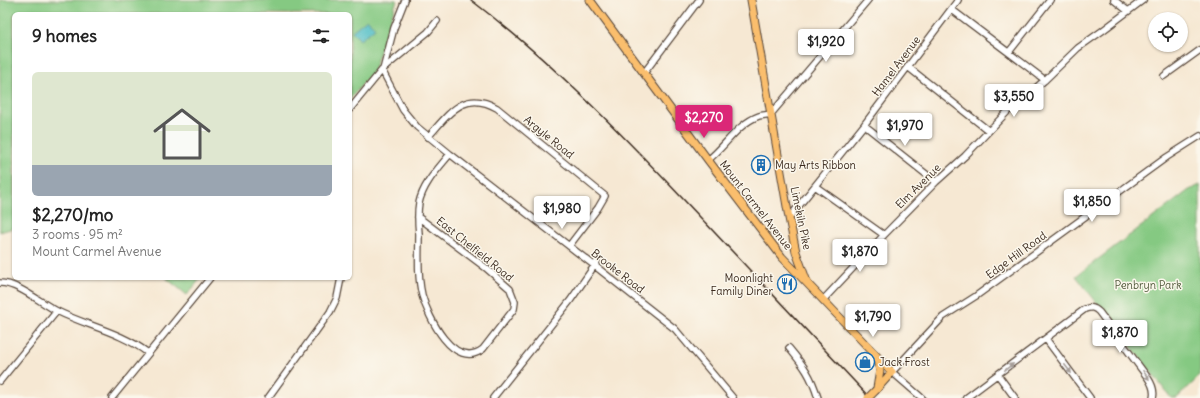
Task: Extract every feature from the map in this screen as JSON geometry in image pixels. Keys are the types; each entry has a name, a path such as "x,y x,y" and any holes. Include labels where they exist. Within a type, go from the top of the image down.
{"main road":[{"name":"Mount Carmel Avenue","path":"590,0 708,160 782,256 809,285"},
{"name":"Limekiln Pike","path":"751,0 796,252 809,285 892,372"},
{"path":"876,355 880,370 876,389"},
{"path":"868,398 892,372"}],"street":[{"path":"382,70 394,28 405,0"},
{"path":"644,73 699,0"},
{"path":"708,160 716,154 742,126 759,116 771,114 868,0"},
{"name":"Hamel Avenue","path":"789,218 864,125 958,0"},
{"path":"1009,52 1050,0"},
{"path":"1114,0 1128,11"},
{"name":"Elm Avenue","path":"823,300 884,235 936,182 965,156 1007,112 1045,80 1078,48 1143,0"},
{"path":"951,9 1045,80"},
{"path":"352,107 382,70 428,32 437,21"},
{"path":"1164,76 1200,50"},
{"path":"908,67 989,131"},
{"name":"Brooke Road","path":"382,70 403,110 428,136 568,246 596,264 675,329 733,398"},
{"name":"Argyle Road","path":"428,136 450,114 467,102 472,100 482,101 497,108 605,196 598,208 568,246"},
{"path":"864,125 936,182"},
{"name":"Edge Hill Road","path":"892,372 943,318 985,290 1167,157 1200,136"},
{"path":"418,217 419,204 423,190 450,154"},
{"path":"814,186 884,235"},
{"name":"East Chelfield Road","path":"418,217 496,276 510,289 515,302 514,308 483,349 478,353 465,355 460,353 448,343 435,324 422,296 418,217"},
{"path":"493,398 570,301 596,264"},
{"path":"112,398 208,280"},
{"path":"268,398 330,312 337,298 341,280"},
{"path":"0,283 6,283 16,287 57,311 125,338 148,353"},
{"path":"966,398 1085,309 1091,307 1096,308 1148,378 1153,389 1153,398"},
{"path":"0,381 57,311"},
{"path":"1046,339 1090,398"},
{"path":"789,348 804,366 814,385 818,398"},
{"path":"892,372 922,398"},
{"path":"998,375 1015,398"}],"green space":[{"path":"0,0 397,0 373,72 352,97 352,12 12,12 12,229 0,232"},
{"name":"Penbryn Park","path":"1200,185 1200,376 1177,398 1171,398 1076,276 1189,190"},
{"path":"168,280 199,280 187,295"}],"water":[{"path":"367,19 375,28 360,40 352,31"}],"railway":[{"path":"471,0 528,46 608,121 870,398"}],"place":[{"name":"May Arts Ribbon","path":"761,165"},
{"name":"Moonlight Family Diner","path":"787,284"},
{"name":"Jack Frost","path":"865,362"}]}
